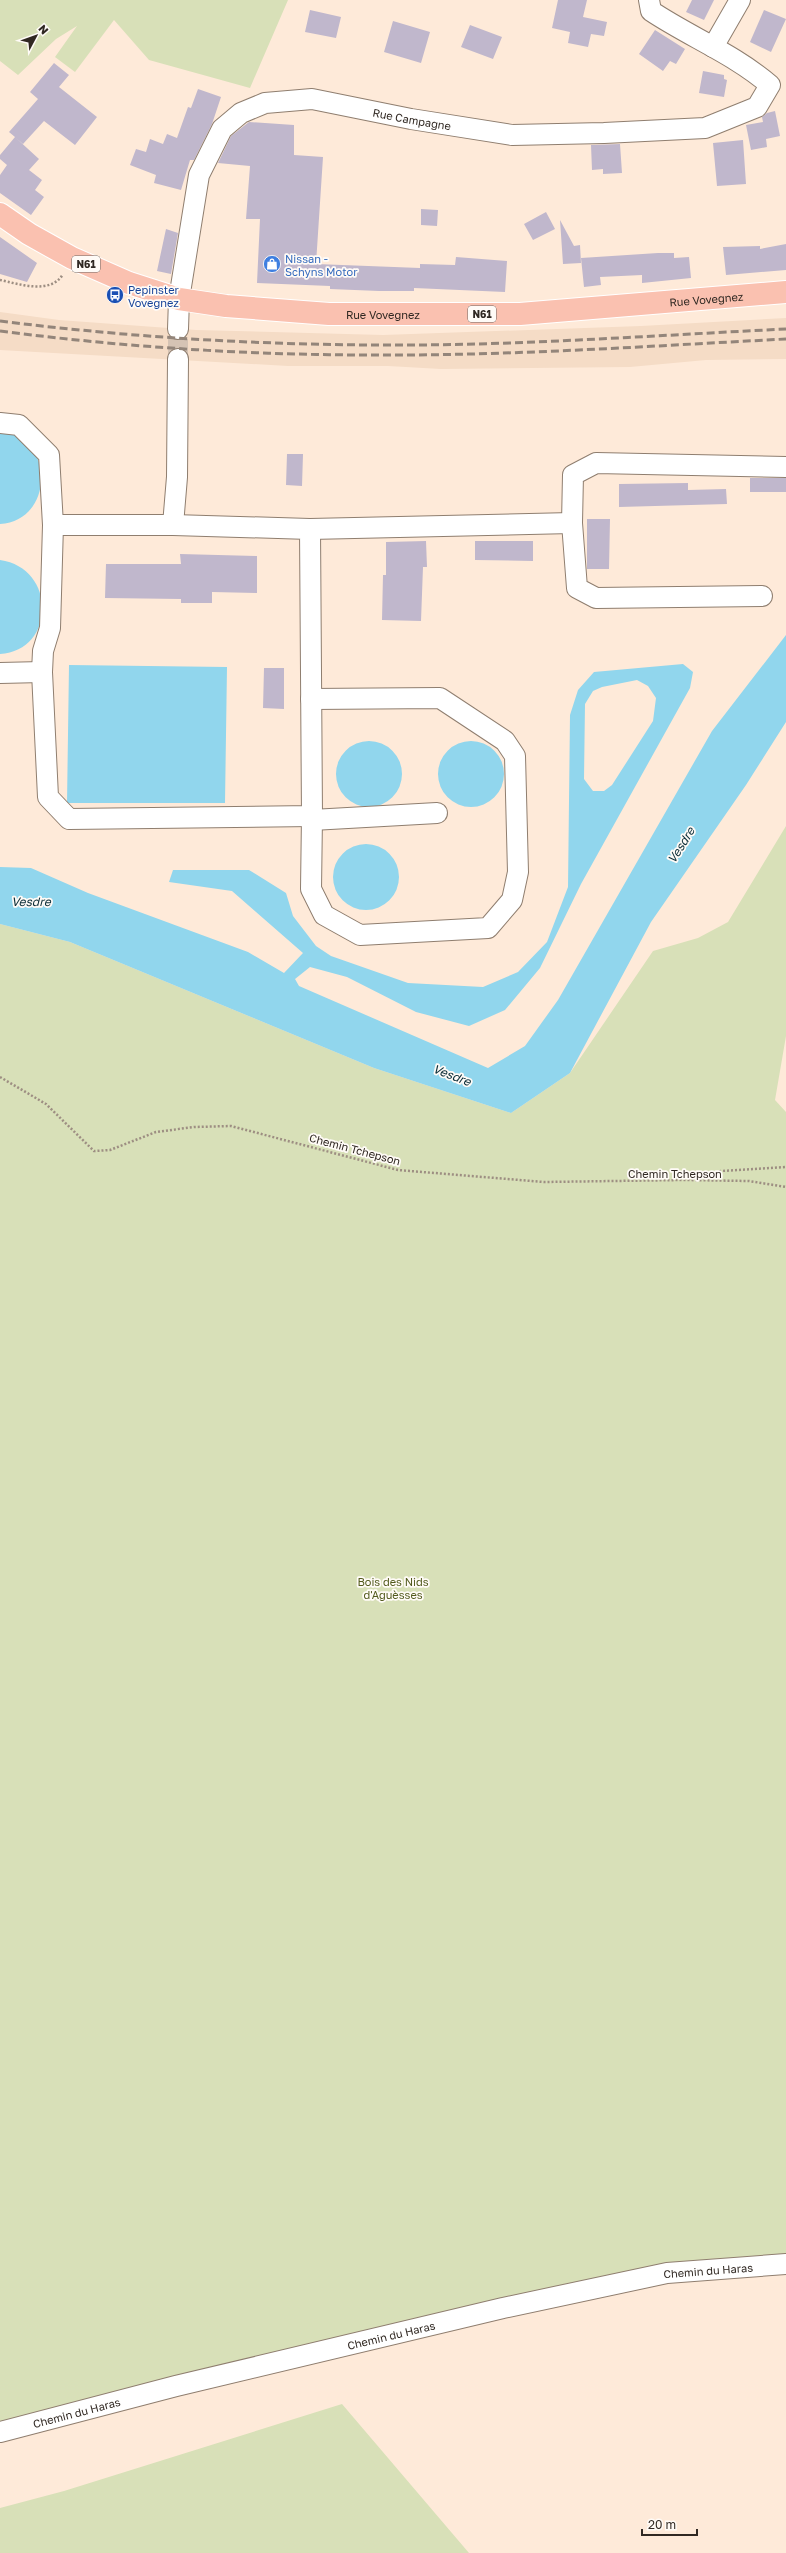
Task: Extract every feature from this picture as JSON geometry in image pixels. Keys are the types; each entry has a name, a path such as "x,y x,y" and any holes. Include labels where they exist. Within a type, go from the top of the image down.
{"main road":[{"name":"Rue Vovegnez","path":"0,214 29,234 72,258 129,283 179,299 226,306 329,314 520,314 786,292"}],"street":[{"name":"Rue Campagne","path":"178,329 179,299 199,175 222,129 241,114 265,103 312,99 411,119 512,135 604,134 705,128 757,107 778,86 748,66 680,30 651,11 649,0"},
{"path":"713,47 740,0"},
{"path":"173,525 177,477 178,359"},
{"path":"0,422 19,425 49,455 53,524 50,628 44,651 42,672 48,797 69,819 312,818 437,813"},
{"path":"762,596 596,598 578,588 572,523 573,475 596,463 786,468"},
{"path":"53,524 173,525 310,529 572,523"},
{"path":"310,529 311,699 312,818 310,889 324,915 360,935 488,928 512,900 518,872 515,756 505,741 440,698 311,699"},
{"path":"0,673 42,672"},
{"name":"Chemin du Haras","path":"0,2432 176,2386 503,2308 667,2274 786,2264"}],"path":[{"path":"0,280 40,288 60,278 72,258"},
{"name":"Chemin Tchepson","path":"0,1077 46,1104 94,1151 110,1150 156,1132 194,1127 231,1126 398,1170 544,1182 684,1180 749,1181 786,1187"},
{"path":"684,1180 722,1171 786,1167"}],"shaded area":[{"path":"0,312 59,320 196,330 383,335 641,326 786,318 786,359 706,360 630,367 441,369 388,366 288,366 0,350"}],"green space":[{"path":"0,0 288,0 250,88 149,60 114,20 75,72 55,57 77,26 56,39 18,75 0,61"},
{"name":"Bois des Nids d'Aguèsses","path":"786,826 786,1036 775,1100 786,1112 786,2260 655,2269 0,2422 0,924 70,942 374,1068 511,1113 570,1073 653,951 698,938 728,922"},
{"path":"342,2404 469,2553 0,2553 0,2508 64,2491"}],"water":[{"path":"0,430 18,436 31,447 39,462 41,478 38,495 31,509 18,519 0,524"},
{"path":"0,560 19,566 32,578 40,592 42,609 40,625 32,639 18,649 0,654"},
{"name":"Vesdre","path":"786,635 786,722 746,785 651,922 570,1073 511,1113 374,1068 70,942 0,924 0,867 31,868 88,893 248,952 284,973 303,953 232,891 169,882 173,870 249,870 286,893 293,916 316,946 331,956 408,983 483,987 518,972 547,942 568,887 570,715 578,690 594,672 683,664 693,672 690,688 581,884 540,968 505,1010 469,1026 416,1012 347,977 310,967 295,979 299,986 488,1068 525,1046 558,1000 712,731","holes":["637,680 648,686 656,698 653,721 612,785 604,791 593,791 584,779 585,704 593,691 602,687"]},
{"path":"69,665 227,667 225,803 67,803"},
{"path":"362,741 376,741 388,746 397,755 402,767 400,787 393,798 376,807 362,807 350,802 341,793 336,781 336,767 341,755 350,746"},
{"path":"465,741 477,741 490,746 495,750 502,761 504,774 502,787 495,798 484,805 477,807 465,807 452,802 443,793 438,780 438,768 443,755 452,746"},
{"path":"359,844 373,844 385,849 394,858 399,870 397,890 390,901 373,910 359,910 347,905 338,896 333,884 333,870 338,858 347,849"}],"building":[{"path":"558,0 587,0 583,17 607,22 604,36 591,34 588,47 568,43 570,32 552,28"},
{"path":"692,0 714,0 704,20 686,12"},
{"path":"310,10 341,17 336,38 305,32"},
{"path":"764,10 786,19 771,52 750,42"},
{"path":"393,21 430,32 421,63 384,52"},
{"path":"470,25 502,37 493,59 461,47"},
{"path":"655,30 685,49 676,64 670,61 663,71 639,54"},
{"path":"54,63 69,75 59,87 97,117 75,145 44,121 23,144 16,138 39,159 29,170 42,180 35,190 44,197 31,215 0,193 0,175 7,165 0,159 0,155 15,137 9,132 38,99 30,92"},
{"path":"703,71 724,75 724,79 727,80 724,97 699,93"},
{"path":"198,89 221,97 212,124 194,160 190,160 181,190 154,183 156,175 130,165 136,149 146,152 150,139 163,144 167,134 177,138 188,107 191,108"},
{"path":"775,111 780,136 766,139 767,147 751,150 746,125 763,122 762,117 767,113"},
{"path":"249,122 294,125 294,155 323,157 316,264 420,268 420,264 455,265 456,257 507,261 505,292 414,288 414,291 379,291 330,289 330,286 257,283 260,219 246,219 250,166 218,163 231,136"},
{"path":"743,140 746,184 717,186 713,143"},
{"path":"620,144 622,173 603,174 603,169 592,170 591,145"},
{"path":"421,209 438,210 437,226 421,225"},
{"path":"546,212 555,229 533,240 524,224"},
{"path":"560,220 574,246 580,245 581,263 563,264"},
{"path":"166,229 178,233 171,274 157,271"},
{"path":"0,237 37,263 27,282 0,274"},
{"path":"786,244 786,270 726,275 723,247 760,246 760,249"},
{"path":"674,253 674,258 689,257 691,278 642,283 642,275 600,277 601,285 584,287 581,258"},
{"path":"287,454 303,454 302,486 286,485"},
{"path":"750,478 786,478 786,492 750,492"},
{"path":"688,483 688,490 726,489 727,504 619,507 619,484"},
{"path":"587,519 610,519 609,569 587,569"},
{"path":"426,541 427,567 423,567 421,621 382,620 383,575 386,575 386,542"},
{"path":"475,541 533,541 533,561 475,560"},
{"path":"180,554 257,556 257,593 212,592 212,603 181,603 181,599 105,598 106,564 181,564"},
{"path":"264,668 284,668 284,709 263,708"}],"tunnel":[{"path":"178,329 178,359"}],"railway":[{"path":"0,321 119,334 178,338 238,342 358,345 517,343 786,329"},
{"path":"0,331 139,346 232,352 325,355 475,354 786,339"}],"place":[{"name":"Nissan - Schyns Motor","path":"272,264"},
{"name":"Pepinster Vovegnez","path":"115,295"}]}
